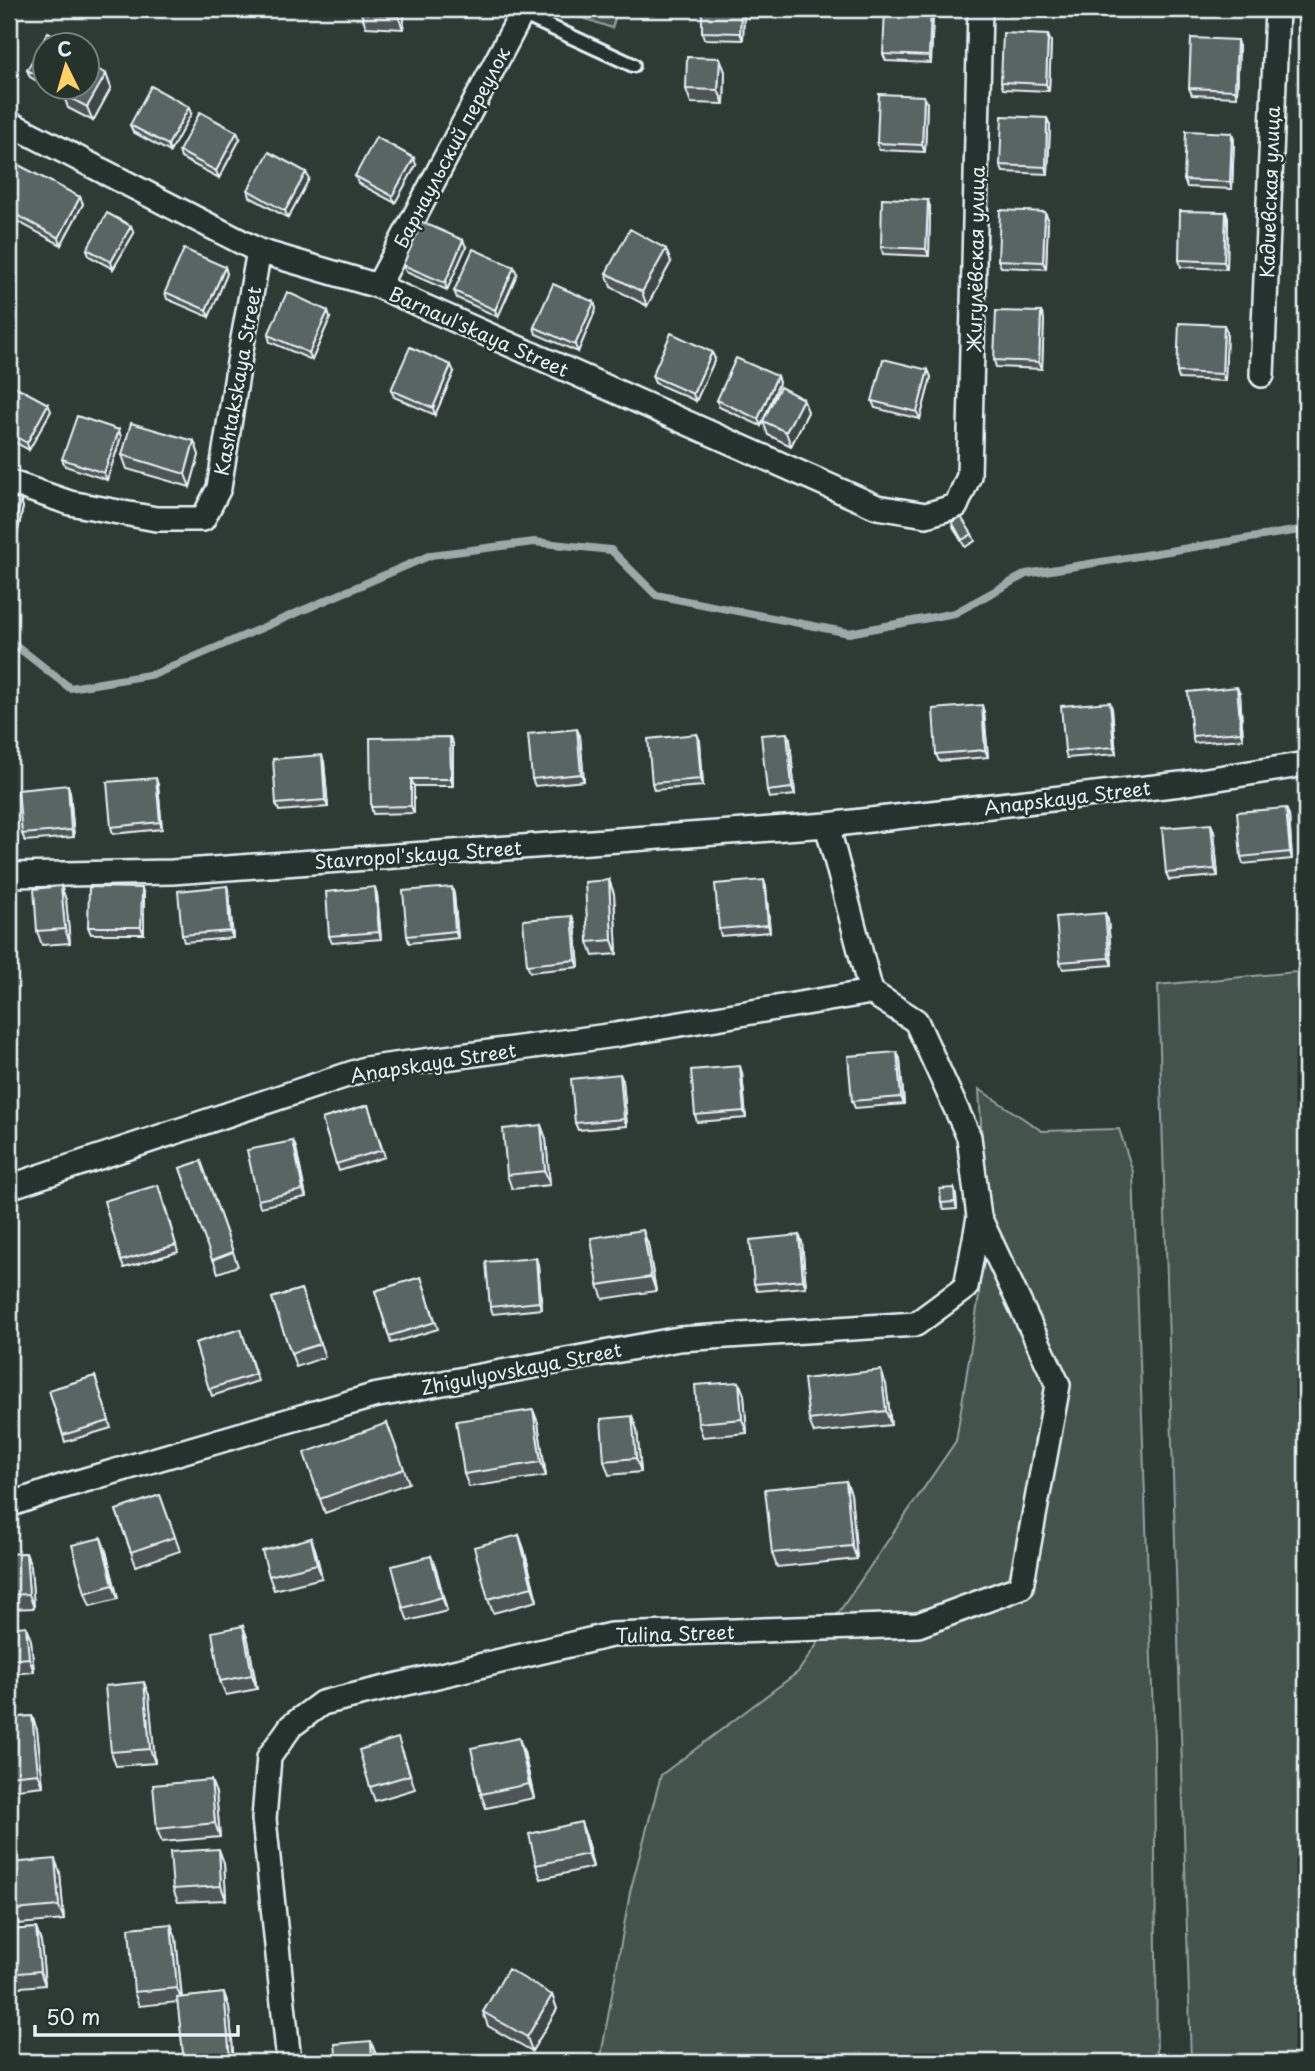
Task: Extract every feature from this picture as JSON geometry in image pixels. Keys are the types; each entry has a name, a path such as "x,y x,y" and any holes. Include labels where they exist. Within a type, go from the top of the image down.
{"street":[{"name":"Жигулёвская улица","path":"956,506 969,476 971,442 980,9"},
{"name":"Кадиевская улица","path":"1262,374 1277,9"},
{"name":"Барнаульский переулок","path":"377,286 523,11"},
{"name":"Barnaul'skaya Street","path":"9,122 260,251 377,286 877,507 926,515 956,506"},
{"name":"Kashtakskaya Street","path":"9,482 71,503 156,519 203,519 219,488 260,251"},
{"name":"Anapskaya Street","path":"827,825 1181,784 1306,764"},
{"name":"Stavropol'skaya Street","path":"9,874 173,872 827,825"},
{"path":"827,825 871,992 916,1021 970,1137 979,1217"},
{"name":"Anapskaya Street","path":"9,1187 365,1069 615,1035 871,992"},
{"name":"Zhigulyovskaya Street","path":"9,1505 373,1396 679,1339 916,1324 966,1287 979,1217"},
{"name":"Tulina Street","path":"289,2062 264,1819 269,1758 291,1726 322,1703 611,1635 918,1625 1021,1587 1058,1385 979,1217"}],"lane":[{"path":"523,11 634,65"}],"shaded area":[{"path":"556,9 618,9 612,28"},
{"path":"1306,971 1306,2062 1191,2062 1158,985"},
{"path":"979,1089 1042,1131 1119,1129 1133,1172 1154,1741 1157,2062 600,2062 630,1892 661,1775 798,1672 956,1441 979,1296 985,1194"}],"building":[{"path":"362,9 399,9 398,16 361,13"},
{"path":"702,9 741,9 740,33 702,32"},
{"path":"885,9 931,9 929,56 883,54"},
{"path":"1003,33 1048,35 1046,84 1001,82"},
{"path":"1191,38 1237,40 1235,90 1189,88"},
{"path":"687,57 720,58 718,90 686,89"},
{"path":"151,86 189,107 168,145 130,125"},
{"path":"879,94 924,96 922,145 877,143"},
{"path":"200,112 237,132 216,171 179,151"},
{"path":"1002,116 1047,118 1046,167 1000,165"},
{"path":"1186,131 1232,133 1230,182 1184,180"},
{"path":"1303,132 1306,132 1306,182 1301,182"},
{"path":"376,137 414,158 392,196 355,176"},
{"path":"269,152 306,172 285,211 248,190"},
{"path":"11,161 80,197 59,238 9,211"},
{"path":"882,198 928,200 926,249 881,247"},
{"path":"1000,210 1045,212 1043,262 998,260"},
{"path":"1180,211 1226,212 1224,262 1179,260"},
{"path":"107,213 131,226 111,262 87,249"},
{"path":"1306,217 1306,267 1304,267"},
{"path":"422,222 463,240 445,283 403,265"},
{"path":"630,229 666,249 642,292 606,273"},
{"path":"184,249 225,267 206,310 165,292"},
{"path":"473,249 514,267 495,310 454,291"},
{"path":"553,284 594,302 575,345 534,327"},
{"path":"287,292 328,311 309,353 268,335"},
{"path":"996,311 1041,312 1039,362 994,360"},
{"path":"1306,321 1306,371 1303,370"},
{"path":"1179,323 1224,325 1222,374 1177,372"},
{"path":"671,333 712,352 693,394 652,376"},
{"path":"410,347 451,365 433,408 391,390"},
{"path":"736,358 777,376 758,419 717,400"},
{"path":"883,359 928,370 917,412 872,401"},
{"path":"11,384 48,404 27,443 9,433"},
{"path":"780,387 803,399 786,432 763,421"},
{"path":"77,416 119,430 104,473 62,459"},
{"path":"131,423 194,441 185,474 122,455"},
{"path":"9,497 21,500 14,528 9,527"},
{"path":"961,517 972,534 962,540 952,522"},
{"path":"1237,687 1241,732 1192,736 1188,692"},
{"path":"1110,702 1114,747 1065,751 1061,706"},
{"path":"982,705 985,750 936,754 933,709"},
{"path":"577,729 581,774 532,779 528,734"},
{"path":"787,733 792,788 767,791 761,735"},
{"path":"697,734 701,779 652,783 648,739"},
{"path":"450,737 451,779 411,779 411,806 371,807 370,738"},
{"path":"322,755 325,800 276,804 273,759"},
{"path":"156,778 160,822 111,827 107,782"},
{"path":"68,785 71,830 22,834 18,790"},
{"path":"1286,808 1290,852 1241,857 1237,812"},
{"path":"1211,824 1215,869 1166,873 1162,828"},
{"path":"609,880 612,940 588,942 585,882"},
{"path":"764,880 768,925 719,929 715,884"},
{"path":"61,886 65,929 37,931 34,889"},
{"path":"227,886 230,931 182,935 178,891"},
{"path":"89,887 142,888 141,927 88,927"},
{"path":"375,887 379,932 329,936 326,892"},
{"path":"452,887 455,931 407,936 403,891"},
{"path":"1105,913 1109,958 1060,962 1056,917"},
{"path":"572,916 576,960 527,965 523,920"},
{"path":"897,1052 901,1097 852,1101 848,1056"},
{"path":"740,1066 744,1111 695,1115 691,1070"},
{"path":"620,1074 624,1119 575,1123 571,1079"},
{"path":"368,1105 382,1150 336,1164 322,1119"},
{"path":"541,1125 545,1171 507,1175 503,1129"},
{"path":"293,1141 303,1190 258,1200 247,1150"},
{"path":"201,1161 233,1252 212,1260 180,1168"},
{"path":"158,1185 176,1245 121,1261 104,1201"},
{"path":"954,1188 955,1202 941,1203 940,1189"},
{"path":"643,1230 651,1277 598,1285 591,1238"},
{"path":"799,1235 803,1280 754,1284 750,1240"},
{"path":"536,1258 539,1302 490,1307 486,1262"},
{"path":"421,1277 435,1322 389,1336 375,1291"},
{"path":"301,1289 320,1344 291,1353 272,1298"},
{"path":"241,1329 255,1374 209,1389 195,1343"},
{"path":"881,1370 886,1411 809,1420 804,1379"},
{"path":"95,1376 109,1421 63,1435 49,1390"},
{"path":"739,1382 742,1419 698,1423 695,1385"},
{"path":"533,1410 541,1462 464,1474 456,1421"},
{"path":"632,1416 636,1458 604,1461 601,1419"},
{"path":"387,1423 404,1469 320,1499 304,1453"},
{"path":"846,1481 852,1546 772,1553 765,1489"},
{"path":"160,1495 175,1537 131,1552 116,1510"},
{"path":"519,1535 532,1587 488,1599 474,1547"},
{"path":"101,1538 113,1585 85,1593 72,1545"},
{"path":"311,1538 317,1564 269,1576 262,1551"},
{"path":"26,1553 29,1594 9,1595 9,1554"},
{"path":"431,1556 442,1597 403,1608 392,1566"},
{"path":"26,1626 29,1658 9,1660 9,1628"},
{"path":"243,1626 252,1675 220,1681 212,1632"},
{"path":"144,1682 150,1749 111,1752 105,1686"},
{"path":"32,1716 38,1773 9,1776 9,1718"},
{"path":"398,1738 410,1775 370,1787 359,1750"},
{"path":"519,1738 529,1784 481,1794 471,1748"},
{"path":"211,1780 215,1823 157,1829 153,1785"},
{"path":"581,1822 588,1854 536,1865 529,1834"},
{"path":"219,1849 221,1886 173,1889 170,1852"},
{"path":"55,1859 59,1906 14,1910 10,1863"},
{"path":"171,1924 177,1988 134,1992 129,1928"},
{"path":"36,1928 40,1971 9,1974 9,1930"},
{"path":"508,1969 552,1995 527,2037 483,2012"},
{"path":"224,1993 230,2059 184,2062 177,1998"},
{"path":"371,2041 372,2062 337,2062 335,2044"}],"waterway":[{"path":"9,640 70,688 155,674 431,555 534,542 611,550 656,595 849,633 955,613 1026,574 1306,529"}]}
